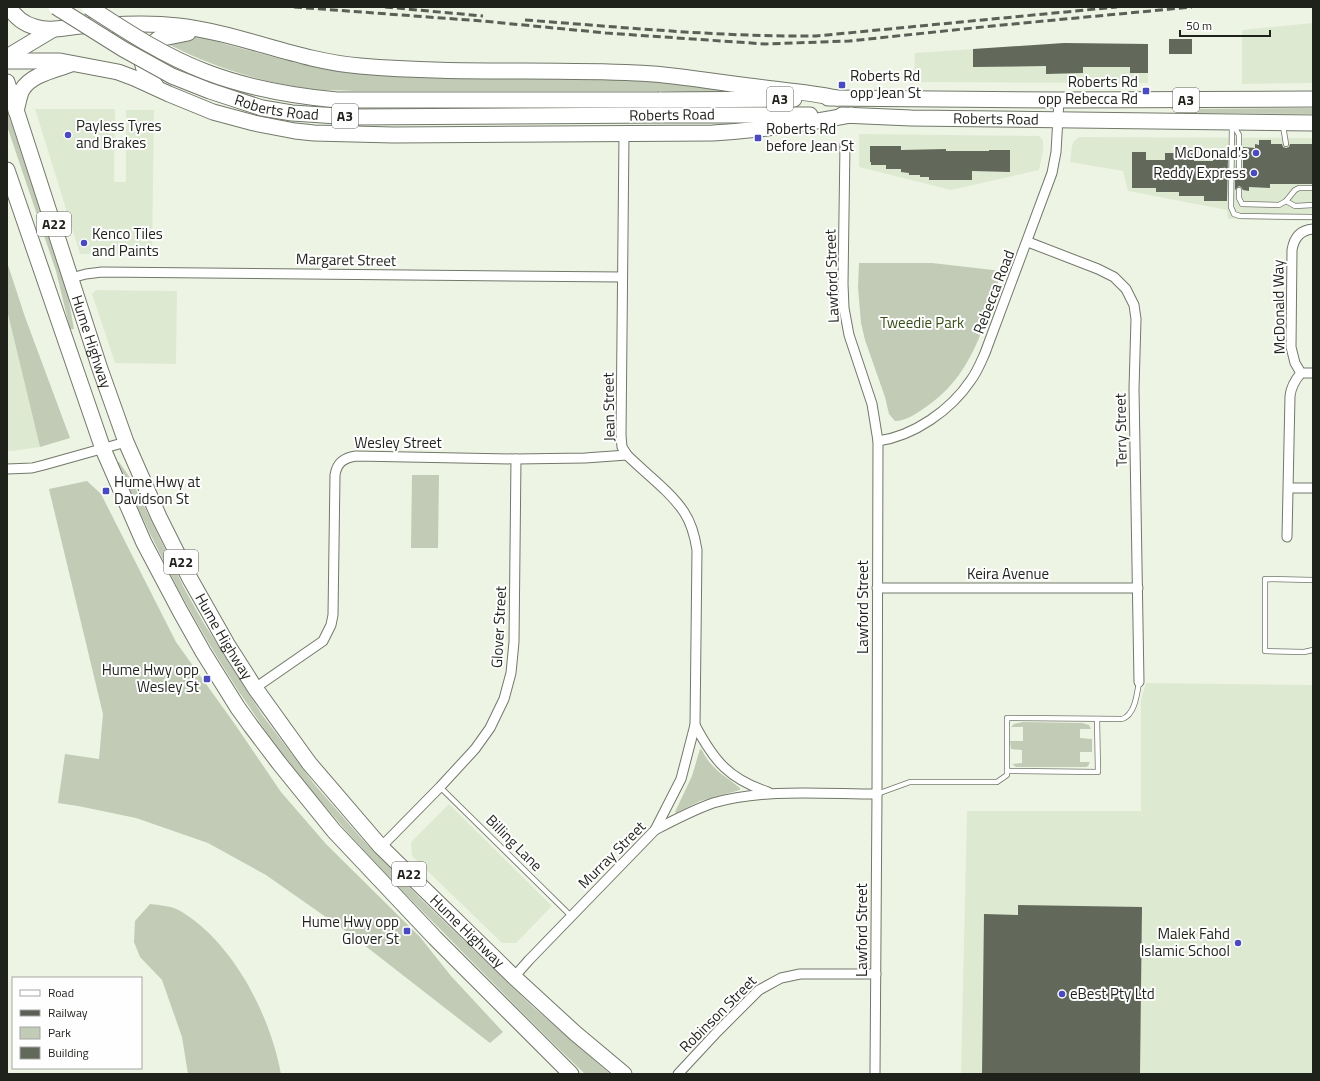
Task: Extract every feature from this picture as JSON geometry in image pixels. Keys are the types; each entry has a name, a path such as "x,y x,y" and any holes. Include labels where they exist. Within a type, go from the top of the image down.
{"highway":[{"path":"9,7 13,14 27,24 36,28 52,30 78,26 137,24 173,26 206,31 314,58 357,66 384,68 635,73 699,78 735,84 813,92 837,98"},
{"name":"Roberts Road","path":"56,7 123,49 172,76 210,91 262,108 322,116 852,115 910,118 1313,123"},
{"name":"Roberts Road","path":"89,7 159,49 205,72 270,92 337,100 765,100 837,98 1059,100 1313,99"},
{"path":"7,57 52,30"},
{"path":"156,87 144,69 142,62 146,49 158,39 182,33 206,31"},
{"path":"7,61 60,61 118,72 156,87 190,103 231,117 273,127 314,133 393,135 713,132 751,130 806,124 852,115"},
{"path":"16,111 20,94 28,82 39,76 74,63"},
{"name":"Hume Highway","path":"7,82 114,410 126,442 159,517 189,576 227,644 255,688 309,763 382,847 514,977 575,1033 624,1074"},
{"name":"Hume Highway","path":"7,170 103,449 144,543 180,611 238,708 279,763 334,831 382,883 572,1074"}],"street":[{"name":"Rebecca Road","path":"878,440 902,434 927,421 954,400 970,382 986,353 1028,242 1052,173 1056,152 1059,100"},
{"name":"Jean Street","path":"624,134 622,447 627,455 672,498 684,512 695,537 697,550 695,725 681,779 655,830"},
{"name":"Lawford Street","path":"845,144 844,308 849,335 872,404 878,440 876,974 874,1074"},
{"name":"McDonald Way","path":"1313,229 1304,231 1296,237 1292,250 1291,347 1295,363 1301,373 1313,373"},
{"name":"Terry Street","path":"1028,242 1114,276 1126,290 1134,305 1136,319 1134,389 1139,682"},
{"name":"Margaret Street","path":"71,278 102,272 622,277"},
{"path":"1287,537 1290,396 1291,388 1301,373"},
{"path":"7,469 32,468 126,442"},
{"name":"Wesley Street","path":"255,688 323,641 331,625 333,615 335,475 338,464 343,459 356,456 585,458 627,455"},
{"name":"Glover Street","path":"382,847 476,749 490,728 504,699 511,673 514,642 516,458"},
{"path":"1289,488 1313,488"},
{"name":"Keira Avenue","path":"877,588 1138,588"},
{"path":"695,725 716,760 729,773 753,787 771,793"},
{"name":"Murray Street","path":"514,977 655,830 693,811 715,803 771,793 877,794"},
{"name":"Robinson Street","path":"678,1074 753,996 773,981 800,974 876,974"}],"lane":[{"path":"1232,122 1239,135 1239,153"},
{"path":"1232,122 1231,207 1234,214 1240,216 1313,217"},
{"path":"1282,122 1286,144"},
{"path":"1238,174 1239,159"},
{"path":"1238,190 1240,202 1242,204 1278,205 1286,201 1295,190 1299,188 1313,188"},
{"path":"1286,201 1295,206 1313,205"},
{"path":"1313,580 1265,579 1265,651 1304,652 1313,650"},
{"path":"877,794 910,782 997,782 1005,777 1007,771 1008,718 1122,719 1129,715 1135,702 1139,682"},
{"path":"1007,771 1098,772 1097,719"},
{"name":"Billing Lane","path":"440,787 571,916"}],"shaded area":[{"path":"1313,23 1313,83 1242,84 1242,30"},
{"path":"1064,43 1148,44 1148,83 914,82 915,53"},
{"path":"35,109 115,109 114,182 126,182 126,110 154,110 152,255 80,254"},
{"path":"859,134 1039,136 1043,140 1043,151 1039,170 951,190 859,167"},
{"path":"1079,137 1313,138 1313,221 1228,219 1227,210 1128,191 1123,171 1070,162 1072,146 1074,141"},
{"path":"96,290 177,291 176,364 115,363 92,294"},
{"path":"7,310 40,447 12,451 7,451"},
{"path":"1146,683 1313,685 1313,1074 961,1074 967,811 1141,811 1141,700"},
{"path":"449,804 552,906 516,943 502,943 412,856 411,842"}],"green space":[{"path":"192,36 204,37 296,63 370,74 642,79 726,90 723,93 663,91 317,90 275,83 238,73 202,60 168,44"},
{"path":"1313,108 1313,114 1195,113 1194,109"},
{"path":"8,113 67,291 74,329 70,329 56,271 7,126"},
{"path":"7,262 25,317 70,438 40,447 7,310"},
{"name":"Tweedie Park","path":"859,263 932,263 1002,271 982,330 965,366 954,382 940,396 923,409 902,420 895,421 889,414 885,397 865,340 861,323 858,287"},
{"path":"117,462 119,462 131,479 184,588 203,622 263,716 315,785 362,839 422,900 533,1007 610,1074 585,1074 422,911 338,822 318,798 280,750 233,682 211,647 190,611 152,538"},
{"path":"412,475 439,475 438,548 411,548"},
{"path":"87,481 101,494 176,642 281,792 326,844 420,937 451,976 503,1032 490,1043 350,934 266,875 208,843 136,818 58,803 65,754 99,759 103,714 49,489"},
{"path":"1023,722 1082,723 1089,725 1091,729 1080,729 1080,738 1092,739 1092,752 1080,752 1080,762 1090,762 1088,766 1016,767 1012,764 1022,763 1022,750 1011,749 1010,741 1023,741 1023,727 1011,727 1014,724"},
{"path":"700,749 709,762 740,788 740,790 700,801 676,813 675,812 692,776"},
{"path":"150,904 170,907 182,912 201,926 218,943 233,962 259,1005 276,1051 281,1074 188,1074 182,1037 162,980 140,957 134,942 135,921"}],"building":[{"path":"1169,39 1192,39 1192,54 1169,54"},
{"path":"1064,43 1148,44 1148,73 1130,73 1130,67 1083,67 1083,73 1046,74 1046,66 973,67 973,49"},
{"path":"1259,140 1271,140 1271,144 1282,144 1283,147 1286,148 1289,147 1290,144 1313,144 1313,184 1270,184 1270,188 1249,187 1249,191 1243,190 1239,186 1235,190 1235,165 1236,176 1241,177 1243,174 1243,159 1241,156 1243,153 1243,147 1255,148 1255,144 1259,145"},
{"path":"870,146 901,146 901,150 1010,150 1010,172 972,171 972,180 929,180 929,177 920,177 920,175 909,175 909,173 901,172 901,169 886,169 886,165 871,165"},
{"path":"1132,152 1146,152 1146,160 1165,160 1165,153 1194,153 1194,161 1213,161 1213,157 1228,157 1227,201 1204,201 1204,196 1179,196 1179,192 1156,192 1156,188 1132,188"},
{"name":"eBest Pty Ltd","path":"1018,905 1142,907 1140,1074 982,1074 984,914 1018,915"}],"railway":[{"path":"294,7 482,21 606,33 765,44 849,41 1192,7"},
{"path":"385,7 483,16"},
{"path":"525,20 743,35 816,36 1117,7"}],"place":[{"name":"Roberts Rd opp Jean St","path":"842,85"},
{"name":"Roberts Rd opp Rebecca Rd","path":"1146,91"},
{"name":"Payless Tyres and Brakes","path":"68,135"},
{"name":"Roberts Rd before Jean St","path":"758,138"},
{"name":"McDonald's","path":"1256,153"},
{"name":"Reddy Express","path":"1254,173"},
{"name":"Kenco Tiles and Paints","path":"84,243"},
{"name":"Hume Hwy at Davidson St","path":"106,491"},
{"name":"Hume Hwy opp Wesley St","path":"207,679"},
{"name":"Hume Hwy opp Glover St","path":"407,931"},
{"name":"Malek Fahd Islamic School","path":"1238,943"},
{"name":"eBest Pty Ltd","path":"1062,994"}]}
